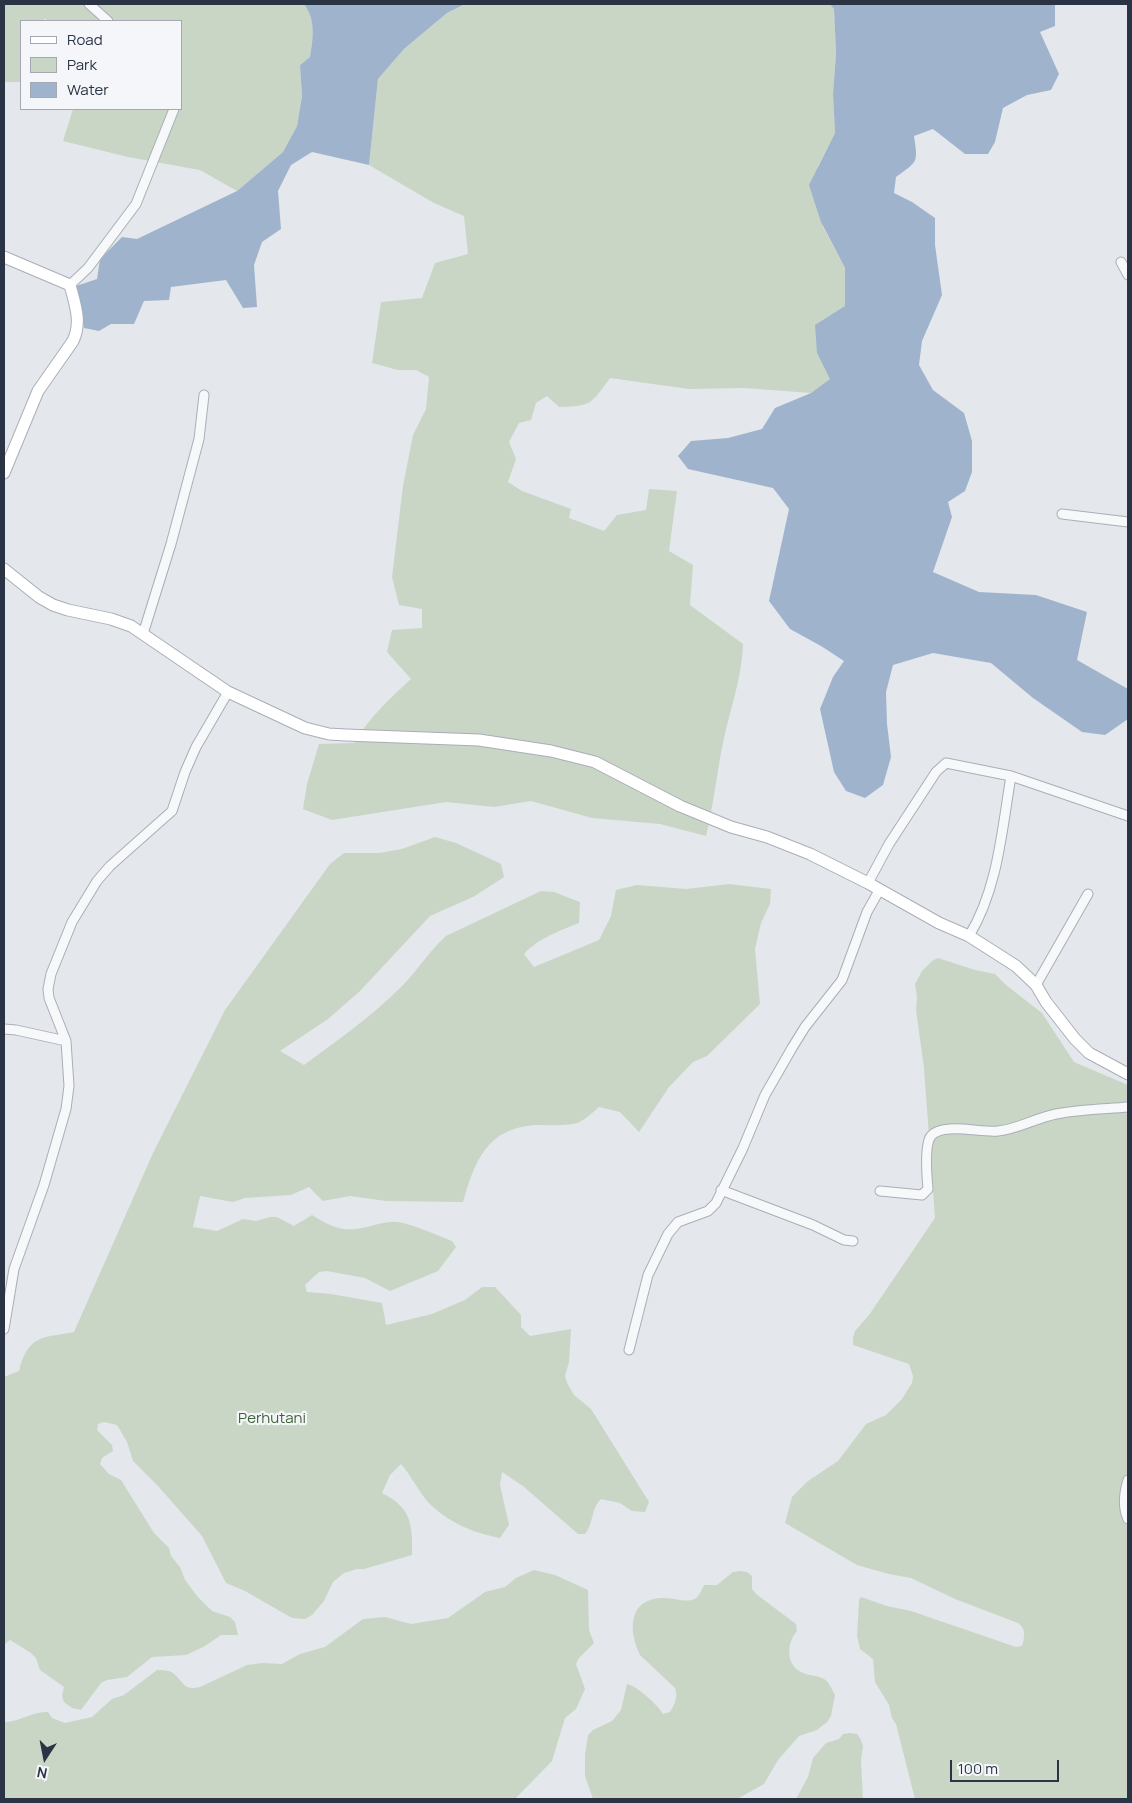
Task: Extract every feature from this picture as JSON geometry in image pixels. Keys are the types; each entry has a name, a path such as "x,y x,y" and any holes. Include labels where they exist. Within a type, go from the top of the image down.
{"street":[{"path":"90,4 107,20"},
{"path":"70,285 88,268 136,204 174,110"},
{"path":"4,257 44,272 70,285"},
{"path":"1121,262 1128,275"},
{"path":"4,473 8,451 38,391 63,357 76,334 78,321 70,285"},
{"path":"143,634 171,544 199,439 204,395"},
{"path":"1062,514 1128,522"},
{"path":"4,569 39,597 68,610 121,622 143,634 228,692 305,728 329,734 479,740 551,751 595,762 680,806 731,827 767,837 810,854 880,889 922,914 969,936 1016,966 1036,985 1075,1039 1084,1048 1108,1064 1128,1074"},
{"path":"4,1329 14,1269 44,1185 66,1109 69,1086 66,1041 48,998 51,974 72,922 97,881 110,866 172,811 185,772 196,747 228,692"},
{"path":"868,883 889,844 943,764 948,763 1011,776 1128,816"},
{"path":"969,936 983,909 995,868 1011,776"},
{"path":"629,1350 648,1275 668,1234 678,1222 708,1211 716,1203 743,1148 765,1095 805,1027 842,980 867,912 880,889"},
{"path":"1036,985 1088,894"},
{"path":"4,1029 66,1041"},
{"path":"880,1191 922,1195 926,1192 928,1189 928,1145 930,1138 936,1132 956,1129 996,1131 1024,1125 1039,1118 1056,1114 1128,1107"},
{"path":"722,1190 813,1225 844,1240 853,1241"},
{"path":"1128,1480 1124,1507 1128,1519"}],"green space":[{"path":"4,4 304,4 312,22 313,36 310,57 300,65 302,96 297,126 283,152 237,191 200,170 128,157 63,141 73,110 182,110 182,20 46,20 45,18 44,20 20,20 20,82 4,82"},
{"path":"465,4 830,4 834,8 836,53 833,94 835,133 818,166 823,227 845,268 845,306 817,353 831,379 811,393 744,388 689,389 610,378 590,402 578,406 559,407 547,396 536,403 531,420 519,423 509,442 516,459 508,482 522,491 571,509 569,518 604,531 617,515 646,510 649,489 677,491 669,551 693,565 690,605 743,644 738,680 719,762 706,836 660,824 592,818 531,801 494,807 446,802 332,820 303,809 307,784 319,744 354,743 387,701 411,679 387,652 392,630 422,628 422,609 399,605 392,577 403,486 413,435 426,409 429,377 416,370 398,370 372,363 381,302 422,298 435,263 468,254 464,216 434,203 369,165 378,79 404,49 447,13"},
{"name":"Perhutani","path":"435,837 456,843 501,864 504,877 473,897 430,916 360,991 328,1019 280,1051 304,1065 376,1010 404,983 446,936 541,891 554,892 580,902 579,923 550,936 529,949 524,954 534,967 599,940 611,916 616,890 637,885 686,889 729,884 771,889 770,904 761,923 755,949 760,1004 707,1056 693,1062 669,1087 639,1132 620,1112 599,1107 577,1123 535,1125 505,1133 494,1140 478,1161 472,1173 463,1202 386,1201 350,1196 323,1201 309,1187 291,1195 245,1198 233,1202 200,1196 193,1227 217,1231 243,1219 256,1221 270,1217 277,1217 294,1226 312,1215 327,1224 347,1229 362,1228 387,1222 403,1223 452,1241 456,1247 438,1271 390,1291 365,1278 327,1271 319,1272 305,1285 307,1292 331,1294 382,1303 386,1325 432,1314 465,1300 482,1287 495,1287 521,1315 521,1327 530,1336 571,1329 569,1362 565,1376 567,1383 574,1395 591,1409 649,1502 645,1512 632,1511 620,1503 601,1499 596,1507 588,1530 585,1534 578,1534 523,1486 502,1472 500,1485 509,1525 500,1538 470,1530 443,1515 428,1502 401,1464 390,1475 382,1493 399,1504 408,1518 412,1535 412,1555 344,1573 333,1582 324,1601 312,1615 305,1619 292,1618 245,1591 226,1583 202,1536 133,1461 127,1442 117,1425 104,1422 98,1424 97,1430 112,1445 113,1451 102,1458 100,1464 109,1474 121,1480 154,1533 169,1548 171,1556 180,1567 185,1580 197,1596 212,1611 230,1617 235,1622 238,1635 221,1635 205,1646 186,1655 152,1657 127,1677 107,1680 101,1683 81,1710 72,1708 64,1702 62,1696 64,1687 40,1670 36,1658 31,1653 10,1640 5,1644 4,1648 4,1377 19,1371 27,1350 38,1340 74,1332 153,1153 225,1010 330,864 344,853 379,853 402,849"},
{"path":"938,958 975,970 995,974 1042,1013 1074,1062 1128,1085 1128,1475 1119,1502 1128,1529 1128,1799 915,1799 896,1724 892,1718 889,1705 875,1682 873,1659 860,1649 857,1636 859,1600 861,1597 887,1606 911,1611 1016,1647 1022,1646 1024,1630 1018,1623 955,1599 911,1578 857,1565 785,1523 792,1497 808,1481 838,1461 866,1424 886,1415 902,1399 912,1383 913,1376 909,1364 853,1345 853,1338 855,1331 869,1315 935,1218 924,1068 916,1010 915,984 922,971"},
{"path":"534,1570 555,1575 588,1590 589,1630 594,1643 579,1658 576,1664 585,1689 576,1709 565,1718 552,1761 515,1799 4,1799 4,1722 10,1722 42,1712 48,1712 52,1718 65,1723 92,1717 112,1699 124,1695 157,1670 171,1672 184,1685 194,1688 247,1665 262,1663 282,1664 300,1654 325,1647 363,1619 385,1617 411,1624 448,1618 485,1592 505,1587 516,1578"},
{"path":"733,1572 747,1572 752,1576 752,1589 756,1594 796,1624 797,1631 791,1641 789,1653 792,1664 801,1672 826,1680 829,1684 835,1695 831,1716 817,1730 799,1736 778,1760 764,1784 737,1799 593,1799 585,1776 585,1755 588,1735 593,1730 612,1721 621,1710 627,1684 647,1696 663,1714 670,1712 676,1700 675,1688 640,1655 636,1645 633,1626 634,1617 638,1609 644,1603 653,1599 692,1600 698,1596 704,1585 717,1585"},
{"path":"843,1734 857,1734 863,1746 861,1760 863,1799 796,1799 808,1777 813,1758 826,1743 839,1739"}],"water":[{"path":"304,4 465,4 447,13 404,49 378,79 369,165 312,152 291,165 278,191 281,229 262,242 254,265 257,307 243,308 226,280 171,287 169,300 144,301 134,324 111,324 99,331 84,328 76,286 97,279 100,259 122,237 137,239 237,191 283,152 297,126 302,96 300,65 310,57 313,37 312,23"},
{"path":"830,4 1055,4 1055,26 1040,32 1059,74 1051,90 1027,95 1003,108 995,142 988,154 965,154 933,129 914,136 915,161 896,177 894,193 912,202 935,218 935,245 942,295 922,341 919,365 933,390 964,413 972,441 972,472 965,491 948,502 952,517 933,572 979,592 1036,595 1087,612 1077,660 1128,689 1128,719 1105,735 1082,732 1033,698 991,663 933,653 893,665 886,692 891,757 883,785 865,798 846,791 834,772 820,709 833,677 844,661 790,629 769,601 789,509 773,488 688,469 678,456 691,441 728,438 762,429 775,408 811,393 830,379 817,353 815,325 845,306 845,268 821,222 809,185 835,133 833,94 836,53 834,9"}]}
